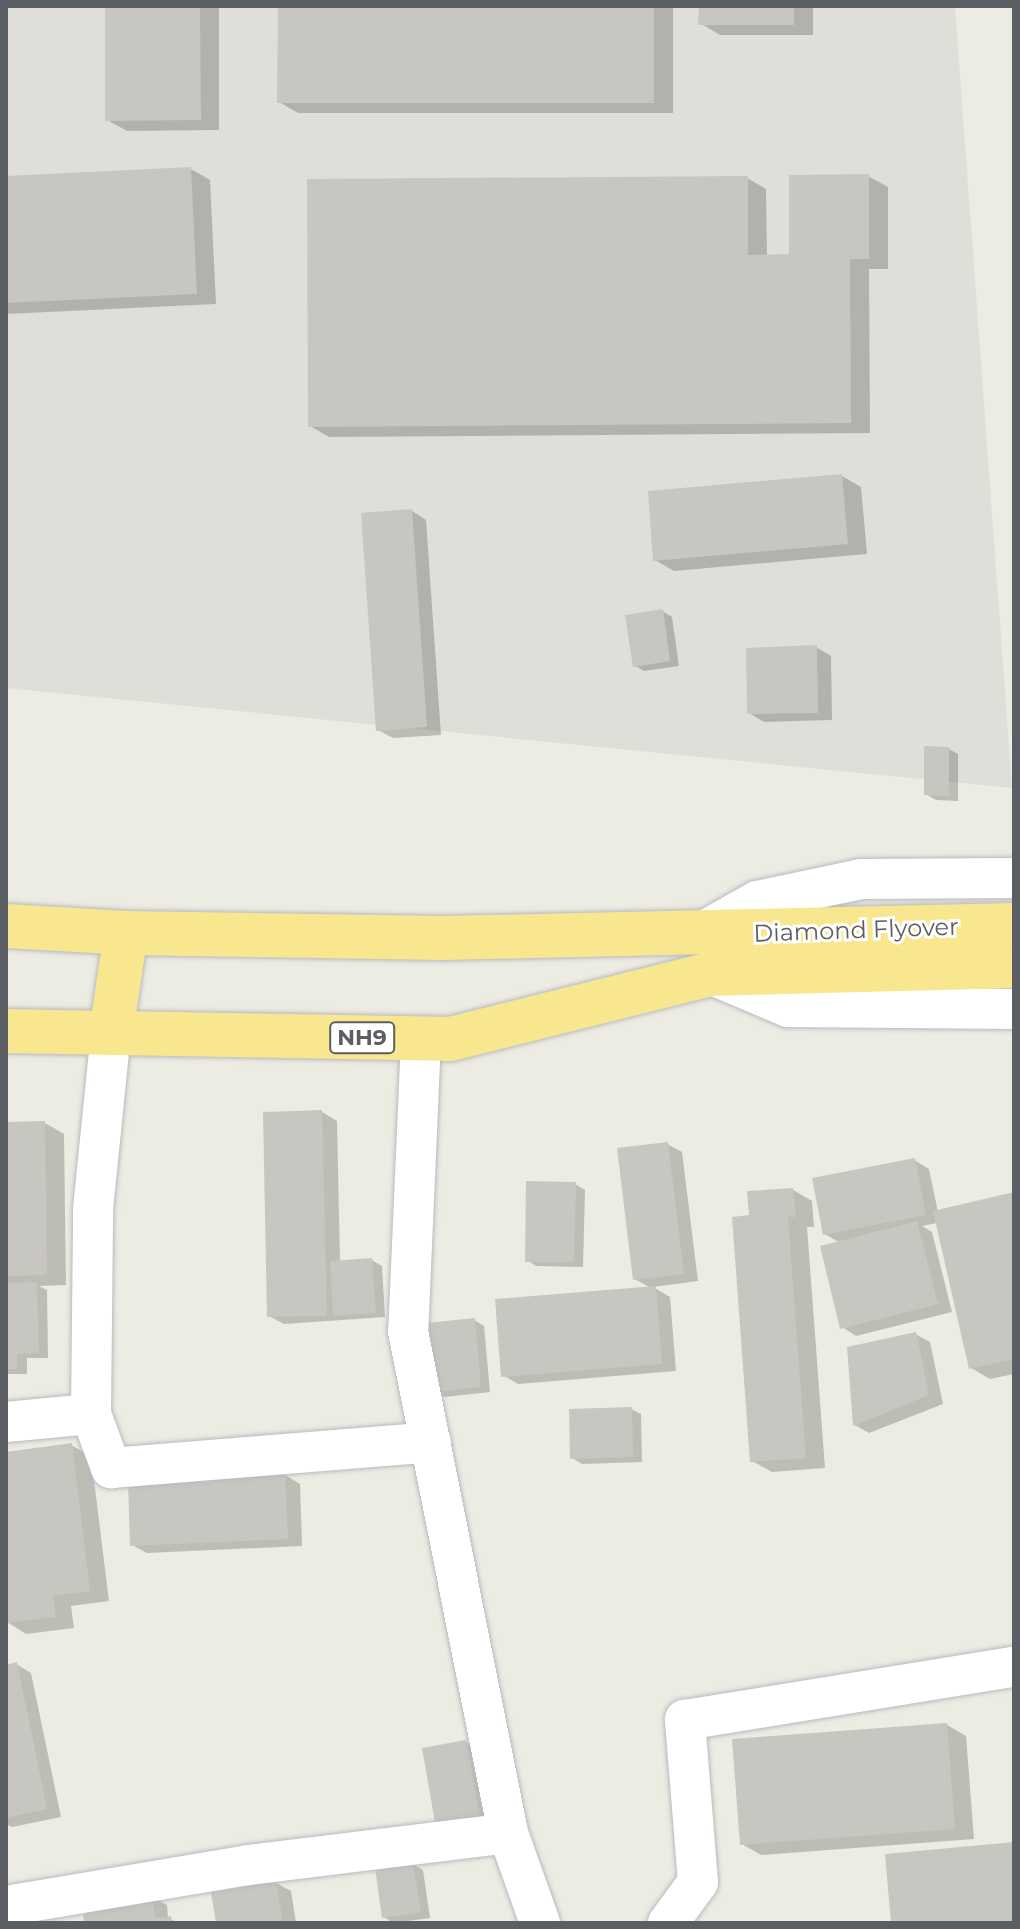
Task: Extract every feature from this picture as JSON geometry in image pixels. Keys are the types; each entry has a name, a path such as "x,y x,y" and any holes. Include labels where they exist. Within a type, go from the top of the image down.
{"highway":[{"name":"Diamond Flyover","path":"705,954 862,949 1014,925"},
{"name":"NH9","path":"6,926 126,933 444,938 705,954"},
{"path":"111,1033 126,933"},
{"name":"Diamond Flyover","path":"862,949 1014,966"},
{"name":"NH9","path":"6,1031 450,1039 705,954"}],"street":[{"path":"1014,878 861,879 757,901 705,954 788,1007 1014,1009"},
{"path":"111,1033 93,1209 91,1414 111,1468 431,1442"},
{"path":"421,1039 408,1331 508,1833 540,1923"},
{"path":"6,1422 91,1414"},
{"path":"668,1923 698,1882 685,1720 1014,1667"},
{"path":"16,1911 249,1865 508,1833"}],"shaded area":[{"path":"6,6 955,6 1012,788 6,688"}],"building":[{"path":"105,6 200,6 201,120 105,121"},
{"path":"278,6 654,6 654,103 277,103"},
{"path":"699,6 794,6 794,25 698,25"},
{"path":"191,167 197,294 6,303 6,176"},
{"path":"869,174 869,259 850,259 851,423 308,427 307,179 748,176 748,255 789,254 789,175"},
{"path":"842,474 848,544 653,561 648,491"},
{"path":"412,509 427,727 376,731 361,513"},
{"path":"663,609 670,661 633,667 625,615"},
{"path":"817,645 818,713 747,714 746,648"},
{"path":"924,746 949,747 949,796 924,795"},
{"path":"322,1110 327,1316 267,1317 263,1112"},
{"path":"45,1121 47,1275 6,1276 6,1122"},
{"path":"668,1142 684,1274 633,1280 617,1148"},
{"path":"915,1158 926,1215 823,1235 812,1178"},
{"path":"526,1181 576,1182 574,1262 525,1262"},
{"path":"793,1188 796,1217 788,1217 806,1458 750,1462 732,1217 749,1215 747,1191"},
{"path":"1014,1192 1014,1359 969,1369 933,1211"},
{"path":"917,1221 938,1304 840,1329 820,1246"},
{"path":"372,1258 376,1313 333,1316 330,1261"},
{"path":"37,1282 39,1353 17,1354 17,1369 6,1369 6,1283"},
{"path":"656,1286 662,1364 501,1377 495,1299"},
{"path":"475,1318 481,1387 433,1392 427,1323"},
{"path":"916,1332 929,1395 853,1426 847,1347"},
{"path":"632,1407 633,1457 570,1459 569,1409"},
{"path":"72,1443 90,1591 53,1596 56,1617 6,1623 6,1452"},
{"path":"285,1473 288,1539 130,1546 128,1481"},
{"path":"17,1662 47,1809 6,1818 6,1665"},
{"path":"947,1723 955,1829 740,1845 732,1739"},
{"path":"466,1740 481,1820 436,1828 422,1748"},
{"path":"1014,1842 1014,1923 891,1923 885,1854"},
{"path":"413,1862 421,1913 382,1918 375,1868"},
{"path":"276,1881 283,1923 216,1923 211,1892"},
{"path":"152,1895 155,1918 171,1916 172,1923 84,1923 83,1912"}]}
